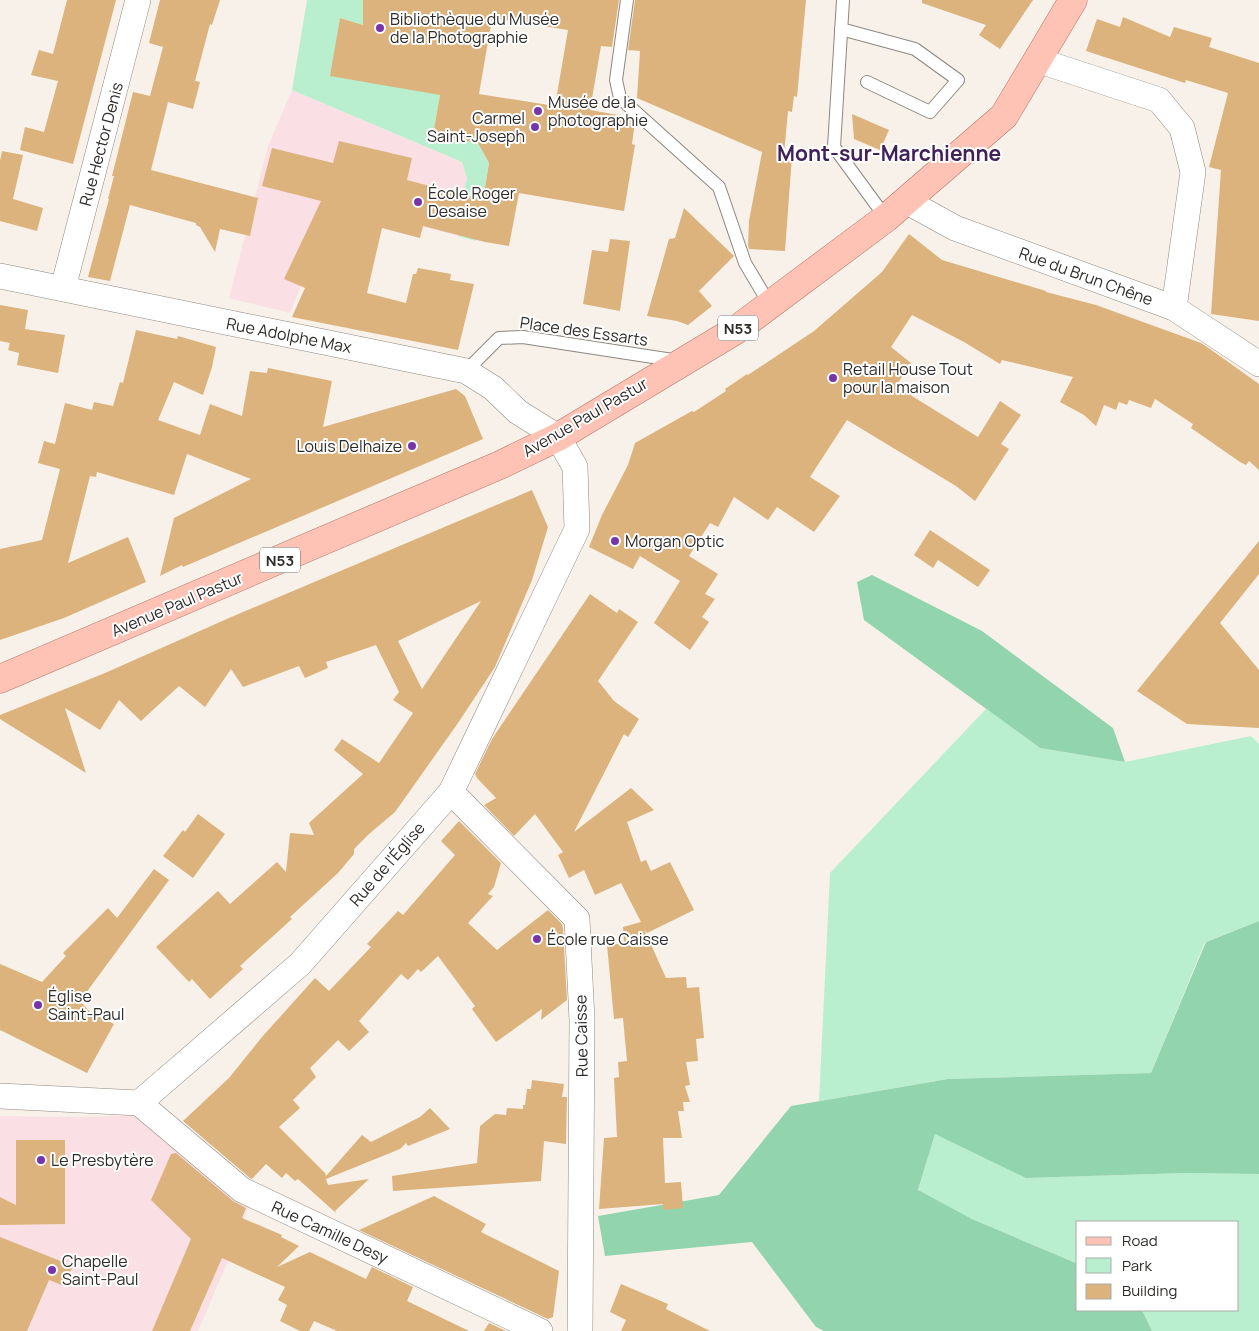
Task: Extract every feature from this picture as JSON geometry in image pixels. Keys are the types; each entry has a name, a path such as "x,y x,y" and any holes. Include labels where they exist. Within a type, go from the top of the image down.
{"main road":[{"name":"N53","path":"1037,60 1073,0"},
{"name":"Avenue Paul Pastur","path":"0,679 500,465 558,437 736,330 896,210 1004,116 1037,60"}],"street":[{"name":"Rue Hector Denis","path":"63,288 138,0"},
{"path":"1037,60 1159,100 1182,128 1193,172 1174,308"},
{"name":"Rue du Brun Chêne","path":"896,210 955,228 1174,308 1259,364"},
{"name":"Rue Adolphe Max","path":"0,276 466,371 492,388 518,412 558,437"},
{"name":"Rue de l'Église","path":"139,1103 300,964 451,792 577,528 575,466 558,437"},
{"name":"Rue Caisse","path":"451,792 577,919 582,1020 580,1331"},
{"path":"0,1096 139,1103"},
{"name":"Rue Camille Desy","path":"139,1103 242,1190 540,1331"}],"lane":[{"path":"627,0 616,80 620,98 719,187 745,262 770,304"},
{"path":"843,0 834,147 896,210"},
{"path":"841,29 915,49 958,80 930,112 867,82"},
{"name":"Place des Essarts","path":"466,371 499,338 523,337 682,361"}],"shaded area":[{"name":"École Roger Desaise","path":"292,90 462,162 467,179 462,194 464,195 458,236 423,226 419,238 393,231 339,194 290,313 229,298 268,146"},
{"path":"132,1115 149,1121 249,1205 229,1259 198,1331 0,1331 0,1116 84,1117"}],"green space":[{"path":"307,0 363,0 363,25 340,18 331,76 454,16 433,135 484,144 483,152 489,163 476,241 458,236 464,196 462,195 467,179 462,162 292,90"},
{"path":"872,575 982,631 1113,728 1125,762 1040,748 864,620 857,582"},
{"path":"986,709 1040,748 1125,762 1251,736 1259,744 1259,921 1205,942 1151,1073 948,1079 819,1101 830,873"},
{"path":"1259,921 1259,1174 1186,1173 1026,1178 935,1134 918,1190 972,1219 1076,1263 1076,1311 1142,1311 1152,1331 824,1331 816,1327 752,1242 605,1256 598,1216 719,1195 791,1106 948,1079 1151,1073 1206,942"},
{"path":"935,1133 1026,1178 1186,1173 1259,1174 1259,1331 1152,1331 1142,1311 1239,1311 1239,1221 1076,1221 1076,1263 972,1219 918,1191"}],"building":[{"path":"67,0 116,0 73,164 20,150 25,127 44,132 58,81 31,75 39,50 53,54"},
{"path":"160,0 220,0 212,25 210,24 195,81 200,82 193,109 168,102 151,170 258,198 250,236 220,229 215,252 196,223 130,205 110,281 88,277 109,199 114,176 112,176 133,92 150,96 163,47 149,43"},
{"path":"363,0 619,0 612,47 601,46 590,110 629,117 635,122 632,144 635,145 624,211 519,193 509,246 485,242 423,226 420,238 382,228 367,293 406,303 413,274 416,274 418,268 451,274 450,280 474,284 458,350 292,317 305,288 284,279 321,201 262,186 272,148 333,163 339,141 412,158 407,180 483,200 489,163 478,143 433,135 440,95 330,76 340,18 363,25","holes":["492,18 568,30 555,106 479,94"]},
{"path":"635,0 806,0 797,97 794,96 792,112 788,111 784,154 792,156 785,251 749,249 748,245 749,221 762,152 637,98 640,51 628,50"},
{"path":"922,0 1033,0 1000,49 979,35 986,25 922,3"},
{"path":"1123,17 1170,37 1174,27 1212,38 1209,47 1259,63 1259,321 1211,314 1221,170 1209,167 1228,93 1186,80 1185,83 1086,51 1097,19 1120,27"},
{"path":"852,114 889,130 880,150 854,139"},
{"path":"2,151 23,155 13,199 43,208 37,231 0,221 0,161"},
{"path":"684,208 734,256 699,291 712,306 688,325 677,321 647,316 669,239 675,238"},
{"path":"909,234 942,260 1046,292 1096,305 1201,343 1210,349 1259,384 1259,470 1249,461 1246,465 1240,462 1191,428 1193,424 1155,399 1151,408 1129,400 1127,405 1119,402 1116,410 1104,405 1096,426 1084,415 1060,402 1073,377 1002,360 1000,364 964,342 912,315 891,347 911,363 896,386 978,437 1000,401 1021,415 1001,444 1009,449 975,501 956,486 847,420 810,477 840,496 814,532 777,507 768,520 734,497 718,527 710,523 689,556 718,574 705,594 715,599 702,617 709,622 690,650 654,623 680,581 640,556 633,569 589,547 602,515 628,465 635,443 692,411 694,412 726,391 725,389 747,374 814,331 882,272"},
{"path":"610,239 630,241 620,311 583,304 592,250 608,252"},
{"path":"0,305 28,310 25,329 65,335 58,373 17,365 19,353 8,350 10,343 0,341"},
{"path":"136,330 177,339 178,336 216,347 203,395 174,382 158,420 200,435 210,404 242,416 250,371 267,373 268,368 332,381 323,427 456,389 465,396 483,439 183,567 182,565 160,576 174,518 251,479 187,454 174,495 97,472 96,477 90,476 68,563 128,537 146,582 64,618 0,640 0,549 42,540 60,469 38,463 44,441 55,444 65,403 92,410 94,402 113,406 120,382 123,383"},
{"path":"532,490 548,527 532,580 495,667 395,812 354,849 354,854 338,873 290,917 292,919 240,966 243,969 210,999 192,979 189,982 156,947 218,891 230,904 277,862 286,872 290,833 314,835 309,823 363,774 334,750 342,739 379,763 413,713 393,700 399,692 376,645 326,662 328,668 305,678 299,666 243,687 231,669 205,707 179,686 141,721 119,700 100,730 65,708 86,773 0,719 0,715 105,673 229,618","holes":["481,601 422,689 398,641"]},
{"path":"930,530 990,570 978,587 938,560 933,568 914,555"},
{"path":"1259,541 1259,574 1220,623 1259,670 1259,728 1187,724 1137,691"},
{"path":"590,594 617,613 619,609 638,622 598,681 614,701 639,719 628,737 624,734 574,832 631,788 654,810 627,822 641,862 646,860 651,871 670,862 694,910 647,933 644,929 666,978 686,977 687,988 699,987 704,1038 696,1039 698,1061 686,1062 690,1085 685,1086 690,1102 683,1102 684,1111 678,1111 682,1138 663,1138 665,1183 681,1182 683,1208 663,1210 663,1204 599,1209 604,1138 617,1137 614,1078 619,1077 618,1062 627,1061 623,1018 614,1019 607,945 624,943 623,927 641,922 621,883 595,895 584,870 569,878 558,855 563,852 535,814 514,836 484,805 496,798 475,774 492,739"},
{"path":"198,814 225,834 193,878 163,856 183,830 185,832"},
{"path":"459,821 501,863 494,887 488,894 493,896 468,923 497,950 548,910 562,924 567,1000 541,1020 542,1009 496,1042 472,1009 475,1006 438,956 421,972 418,969 408,980 401,974 359,1021 369,1032 349,1051 338,1040 310,1068 316,1077 293,1100 300,1108 279,1127 326,1176 362,1135 371,1142 420,1117 430,1108 450,1129 408,1146 406,1143 400,1149 326,1179 328,1185 369,1179 335,1211 336,1213 298,1179 295,1181 286,1173 282,1178 266,1164 252,1179 250,1178 183,1121 229,1078 262,1037 315,978 329,991 371,947 367,944 398,911 403,915 455,855 441,841"},
{"path":"154,869 169,880 80,1001 90,1012 114,1024 87,1073 0,1030 0,964 42,982 66,956 63,953 108,908 117,918"},
{"path":"532,1080 564,1084 562,1097 567,1097 566,1144 544,1141 541,1181 393,1191 392,1176 477,1163 480,1126 495,1114 506,1115 507,1108 523,1109 527,1089 531,1089"},
{"path":"16,1140 65,1140 65,1224 0,1225 0,1197 16,1205"},
{"path":"176,1153 233,1201 246,1208 242,1218 282,1235 281,1237 299,1246 277,1267 310,1252 366,1279 372,1267 413,1287 407,1301 469,1331 337,1331 314,1321 309,1331 300,1331 280,1321 287,1305 278,1300 285,1287 222,1258 190,1331 152,1331 191,1239 151,1200 171,1154"},
{"path":"434,1196 486,1224 481,1232 559,1271 553,1317 548,1319 359,1230"},
{"path":"0,1237 73,1266 64,1286 49,1280 27,1331 0,1331"},
{"path":"621,1284 668,1304 666,1309 710,1331 621,1331 626,1320 610,1312"},
{"path":"489,1323 506,1331 484,1331"}],"place":[{"name":"Bibliothèque du Musée de la Photographie","path":"380,28"},
{"name":"Musée de la photographie","path":"538,111"},
{"name":"Carmel Saint-Joseph","path":"535,127"},
{"name":"École Roger Desaise","path":"418,202"},
{"name":"Retail House Tout pour la maison","path":"833,378"},
{"name":"Louis Delhaize","path":"412,446"},
{"name":"Morgan Optic","path":"615,541"},
{"name":"École rue Caisse","path":"537,939"},
{"name":"Église Saint-Paul","path":"38,1005"},
{"name":"Le Presbytère","path":"41,1160"},
{"name":"Chapelle Saint-Paul","path":"52,1270"}],"district":[{"name":"Mont-sur-Marchienne","path":"889,153"}]}
